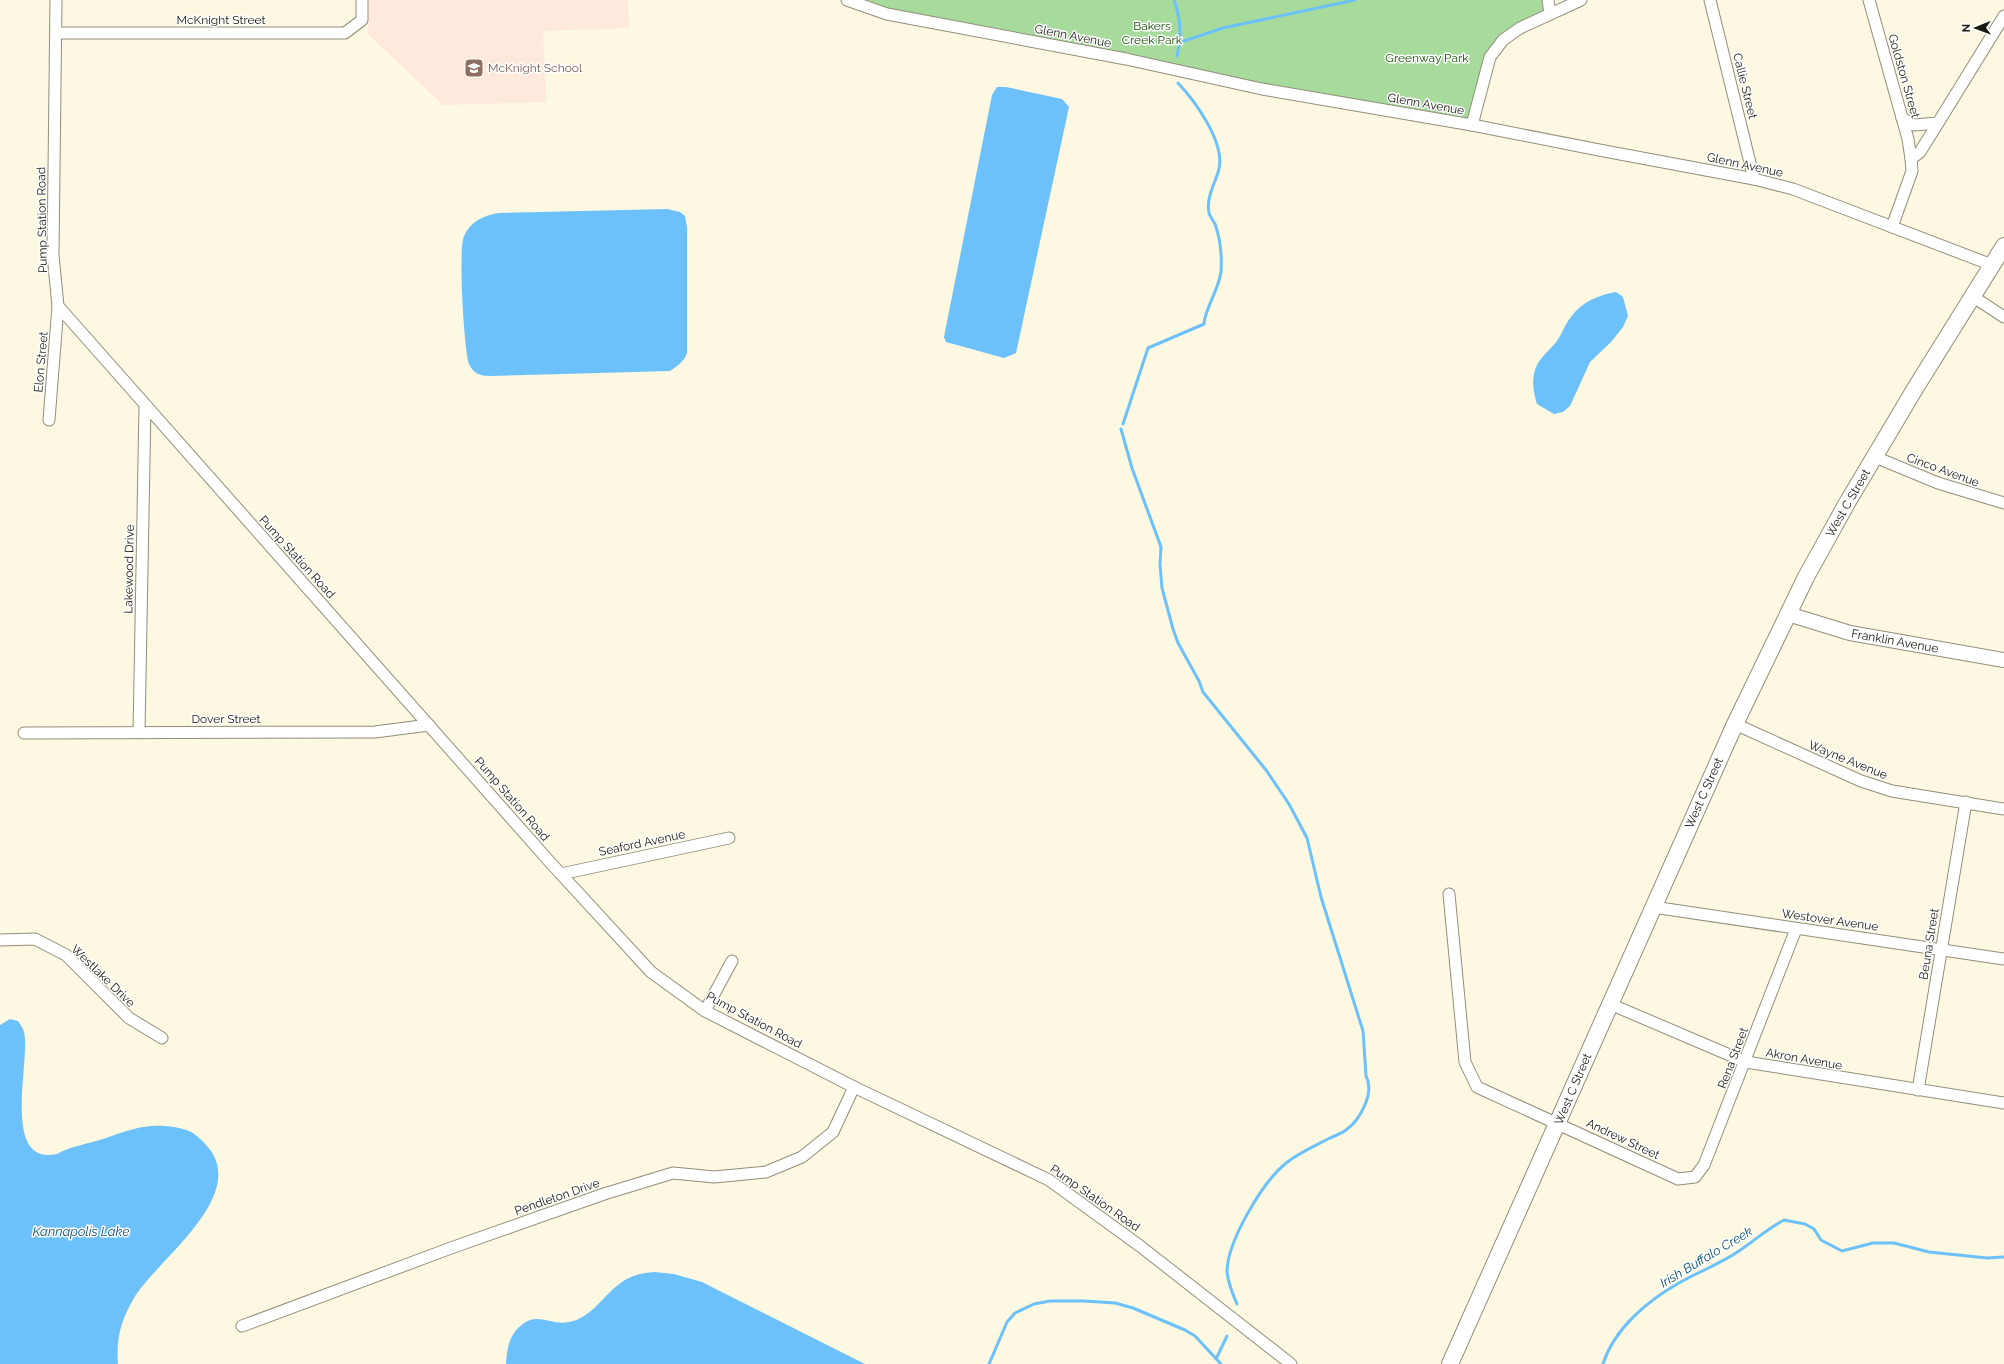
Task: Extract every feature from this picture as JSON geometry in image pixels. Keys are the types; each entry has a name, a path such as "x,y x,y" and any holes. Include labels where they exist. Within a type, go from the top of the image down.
{"main road":[{"name":"West C Street","path":"1450,1364 1735,724 1788,614 1814,563 1875,457 1972,296 2004,246"}],"street":[{"name":"Pump Station Road","path":"56,0 53,255 58,306 561,874 651,972 705,1011 854,1087 1050,1180 1140,1246 1291,1364"},
{"name":"McKnight Street","path":"56,33 345,34 362,20 362,0"},
{"name":"Glenn Avenue","path":"847,0 887,14 1126,59 1262,89 1472,125 1754,178 1794,189 1992,265"},
{"path":"1548,0 1550,14"},
{"path":"1472,125 1490,57 1503,40 1520,28 1581,0"},
{"name":"Callie Street","path":"1710,0 1754,178"},
{"name":"Goldston Street","path":"1869,0 1908,139 1911,159 1912,171 1892,227"},
{"path":"1911,159 1920,152 2004,16"},
{"path":"1902,118 1914,125 1938,124"},
{"path":"1972,296 2004,316"},
{"name":"Elon Street","path":"49,420 58,306"},
{"name":"Lakewood Drive","path":"139,732 145,406"},
{"name":"Cinco Avenue","path":"1875,457 1938,484 2004,503"},
{"name":"Franklin Avenue","path":"1788,614 1850,633 2004,660"},
{"name":"Wayne Avenue","path":"1735,724 1861,782 1892,791 2004,809"},
{"name":"Dover Street","path":"24,733 375,732 429,725"},
{"name":"Beuna Street","path":"1918,1090 1966,802"},
{"name":"Seaford Avenue","path":"561,874 729,838"},
{"name":"Andrew Street","path":"1449,894 1465,1062 1477,1087 1678,1179"},
{"name":"Westover Avenue","path":"1653,907 1796,929 1941,948 2004,958"},
{"name":"Rena Street","path":"1678,1179 1695,1177 1704,1166 1746,1062 1796,929"},
{"name":"Westlake Drive","path":"0,940 35,940 66,955 129,1018 162,1038"},
{"path":"705,1011 732,961"},
{"name":"Akron Avenue","path":"1610,1004 1746,1062 2004,1103"},
{"name":"Pendleton Drive","path":"242,1326 604,1194 667,1175 674,1173 714,1177 766,1172 802,1157 833,1132 854,1087"}],"shaded area":[{"name":"McKnight School","path":"368,0 628,0 629,28 543,31 546,102 443,105 368,34"}],"green space":[{"name":"Greenway Park","path":"847,0 1548,0 1550,14 1515,32 1490,57 1472,125 1262,89"}],"water":[{"path":"997,87 1006,87 1062,99 1069,107 1016,353 1004,358 946,342 944,337 992,95"},
{"path":"667,209 680,212 685,216 687,227 687,353 678,365 670,371 489,376 480,375 473,370 469,364 467,355 462,300 462,245 464,236 470,226 482,218 498,213"},
{"path":"1616,292 1623,297 1628,316 1623,327 1611,342 1590,362 1570,406 1563,412 1554,414 1537,404 1533,378 1537,364 1557,341 1569,320 1580,307 1597,297"},
{"name":"Kannapolis Lake","path":"10,1019 18,1021 24,1032 25,1046 22,1086 23,1128 29,1144 40,1154 57,1154 74,1147 132,1129 161,1126 187,1130 198,1137 211,1151 218,1170 216,1189 207,1209 193,1229 145,1283 129,1306 120,1330 118,1364 0,1364 0,1025"},
{"path":"654,1272 674,1274 702,1282 865,1364 506,1364 507,1352 512,1337 518,1328 523,1324 534,1319 563,1323 577,1320 591,1311 615,1287 626,1280 637,1275"}],"waterway":[{"path":"1174,0 1180,28 1180,42 1177,56"},
{"path":"1181,42 1223,28 1355,0"},
{"path":"1123,424 1148,348 1204,324 1206,313 1220,279 1221,254 1218,235 1215,224 1209,214 1208,207 1219,169 1220,158 1218,147 1200,111 1178,83"},
{"path":"1121,429 1132,468 1161,547 1160,564 1162,588 1178,643 1199,681 1203,692 1266,770 1289,804 1307,838 1321,897 1363,1031 1366,1076 1369,1090 1365,1106 1356,1120 1346,1130 1301,1153 1285,1164 1266,1185 1247,1214 1233,1245 1227,1272 1237,1304"},
{"name":"Irish Buffalo Creek","path":"1603,1364 1608,1351 1623,1328 1655,1298 1679,1283 1732,1256 1784,1220 1805,1224 1814,1229 1821,1240 1842,1251 1873,1243 1894,1243 1929,1252 1987,1258 2004,1257"},
{"name":"Irish Buffalo Creek","path":"989,1364 1007,1322 1015,1313 1034,1304 1050,1301 1115,1303 1133,1308 1185,1330 1195,1336 1221,1364"},
{"path":"1216,1359 1227,1336"}],"place":[{"name":"McKnight School","path":"474,68"}],"park label":[{"name":"Bakers Creek Park","path":"1152,33"}]}
